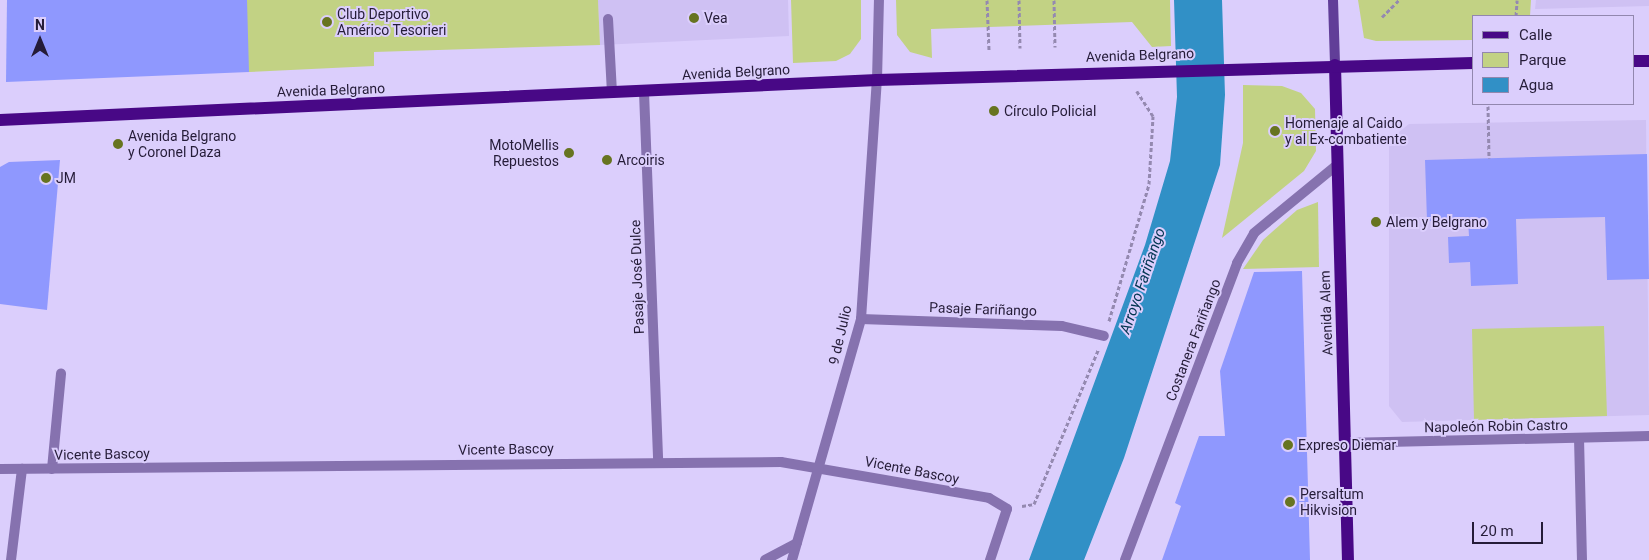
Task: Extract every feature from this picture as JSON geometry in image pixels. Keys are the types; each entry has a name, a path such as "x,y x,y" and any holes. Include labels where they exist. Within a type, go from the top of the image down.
{"main road":[{"path":"1333,0 1335,65"},
{"path":"1634,61 1649,61"},
{"name":"Avenida Belgrano","path":"0,120 877,80 1165,69 1472,63"},
{"name":"Avenida Alem","path":"1335,65 1348,560"}],"street":[{"name":"9 de Julio","path":"792,560 861,320 877,80 879,0"},
{"path":"608,18 612,93"},
{"name":"Pasaje José Dulce","path":"644,92 658,461"},
{"name":"Costanera Fariñango","path":"1125,560 1237,263 1254,233 1337,165"},
{"name":"Pasaje Fariñango","path":"861,320 1062,326 1104,336"},
{"path":"52,469 61,373"},
{"name":"Napoleón Robin Castro","path":"1344,443 1649,436"},
{"path":"1579,438 1582,560"},
{"name":"Vicente Bascoy","path":"0,469 658,461 818,466 989,498 1007,509"},
{"path":"11,560 22,469"},
{"path":"990,560 1007,509"},
{"path":"765,560 797,543"}],"path":[{"path":"987,0 989,50"},
{"path":"1019,0 1020,48"},
{"path":"1054,0 1056,47"},
{"path":"1382,17 1399,0"},
{"path":"1516,15 1517,0"},
{"path":"1007,509 1034,504 1104,336 1128,267 1149,184 1153,116 1125,71"},
{"path":"1488,106 1489,158"}],"shaded area":[{"name":"Vea","path":"598,0 788,0 789,36 600,45"},
{"path":"1536,0 1649,0 1649,6 1535,9"},
{"path":"1646,120 1649,415 1402,422 1389,406 1389,140 1409,124"}],"green space":[{"name":"Club Deportivo Américo Tesorieri","path":"54,0 598,0 600,45 374,52 374,66 249,72"},
{"path":"791,0 861,0 861,39 850,54 836,61 793,63"},
{"path":"896,0 1170,0 1171,46 1152,47 1132,22 931,29 932,58 910,52 897,35"},
{"path":"1358,0 1531,0 1530,15 1472,15 1472,40 1376,41 1364,38"},
{"path":"1243,85 1282,86 1301,93 1315,109 1316,151 1304,171 1222,238 1243,143"},
{"path":"1318,202 1319,267 1243,269 1263,240 1297,210"},
{"path":"1604,326 1607,416 1474,420 1472,329"}],"water":[{"name":"Arroyo Fariñango","path":"1174,0 1222,0 1225,95 1220,165 1124,458 1084,560 1029,560 1145,245 1170,161 1177,97"}],"building":[{"path":"7,0 247,0 249,72 6,82"},
{"path":"1647,154 1649,279 1607,280 1605,217 1516,219 1518,284 1471,286 1470,262 1449,263 1448,237 1469,236 1468,220 1427,221 1425,160"},
{"path":"60,160 47,310 0,304 0,167 9,162"},
{"path":"1302,271 1310,560 1162,560 1181,506 1175,503 1199,436 1225,436 1220,371 1254,272"}],"place":[{"name":"Vea","path":"694,18"},
{"name":"Club Deportivo Américo Tesorieri","path":"327,22"},
{"name":"Círculo Policial","path":"994,111"},
{"name":"Homenaje al Caido y al Ex-combatiente","path":"1275,131"},
{"name":"Avenida Belgrano y Coronel Daza","path":"118,144"},
{"name":"MotoMellis Repuestos","path":"569,153"},
{"name":"Arcoiris","path":"607,160"},
{"name":"JM","path":"46,178"},
{"name":"Alem y Belgrano","path":"1376,222"},
{"name":"Expreso Diemar","path":"1288,445"},
{"name":"Persaltum Hikvision","path":"1290,502"}]}
